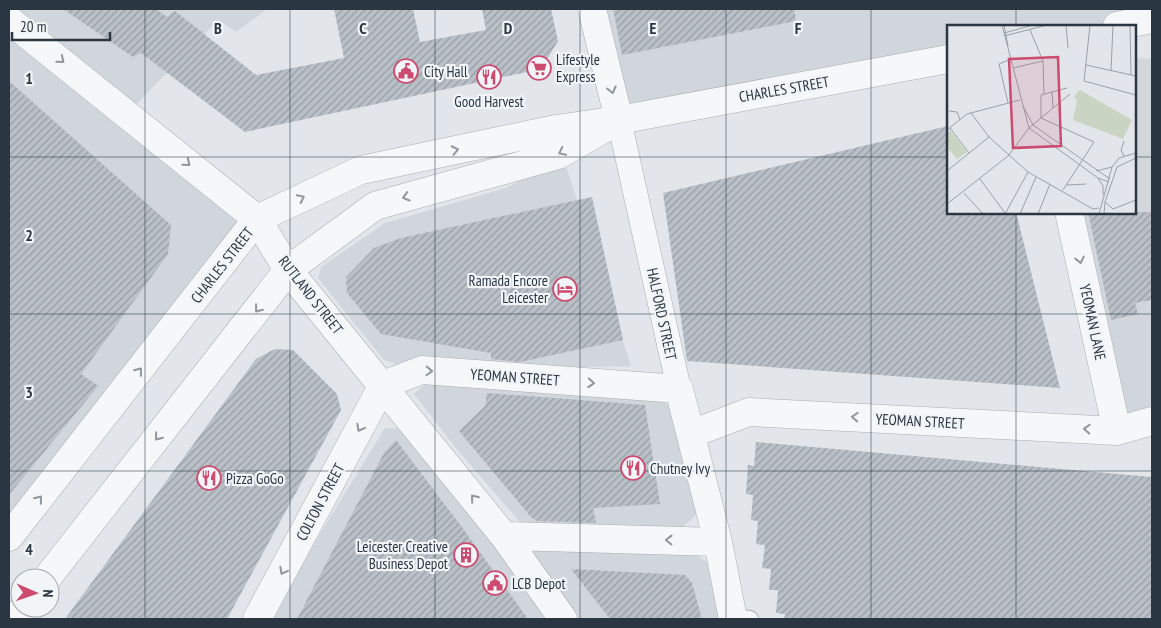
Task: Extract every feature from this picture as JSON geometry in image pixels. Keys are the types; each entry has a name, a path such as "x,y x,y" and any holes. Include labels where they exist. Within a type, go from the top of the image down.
{"street":[{"name":"HALFORD STREET","path":"592,9 619,120 679,389 738,618"},
{"path":"1122,25 1152,19"},
{"name":"RUTLAND STREET","path":"9,20 257,219 288,270 504,536 563,619"},
{"name":"CHARLES STREET","path":"9,537 257,219 361,170 556,129 619,120 947,59"},
{"name":"CHARLES STREET","path":"55,568 288,270 374,206 558,155 619,120"},
{"name":"YEOMAN LANE","path":"1069,214 1117,430"},
{"name":"YEOMAN STREET","path":"383,385 422,370 679,389"},
{"name":"COLTON STREET","path":"257,619 383,385"},
{"name":"YEOMAN STREET","path":"691,434 749,412 1117,430 1152,421"},
{"path":"504,536 718,542"}],"shaded area":[{"path":"9,9 267,9 236,32 218,20 127,114"},
{"path":"592,9 1152,9 1119,25 947,25 947,59 619,120"},
{"path":"9,24 257,219 9,537"},
{"path":"1136,59 1152,59 1152,407 1132,413 1124,411 1080,214 1136,214"},
{"path":"563,157 631,366 536,368 418,361 397,364 384,360 318,278 321,267 385,223 506,188"},
{"path":"432,378 654,398 674,407 699,512 680,530 533,529 519,521 455,447 414,394"},
{"path":"385,428 407,429 563,619 268,619"},
{"path":"504,536 693,553 711,564 723,619 565,619"}],"building":[{"name":"City Hall","path":"63,9 156,9 167,17 175,11 256,75 344,58 334,9 413,9 420,42 486,30 482,9 551,9 558,41 541,69 245,132 141,53 133,57"},
{"path":"613,9 794,9 796,21 622,55"},
{"path":"9,81 171,225 168,254 81,374 98,386 9,495"},
{"path":"947,126 947,214 1016,214 1060,388 687,361 663,193"},
{"path":"592,197 623,340 520,362 491,359 491,353 381,334 347,293 346,277 374,248 401,238"},
{"path":"1152,212 1152,300 1135,303 1138,314 1111,320 1088,214"},
{"path":"275,349 293,350 337,394 341,410 227,619 65,619 256,359"},
{"path":"487,393 645,405 660,504 593,508 596,523 537,521 531,517 459,431 485,406"},
{"path":"396,440 528,619 297,619 384,453"},
{"path":"756,442 1152,477 1152,619 784,619 785,614 776,613 778,590 769,590 771,569 762,568 765,545 756,544 758,521 751,520 753,495 746,494 748,465 754,466"},
{"path":"571,569 685,575 692,583 702,619 610,619"}],"place":[{"name":"Lifestyle Express","path":"539,68"},
{"name":"City Hall","path":"406,71"},
{"name":"Good Harvest","path":"489,77"},
{"name":"Ramada Encore Leicester","path":"565,289"},
{"name":"Chutney Ivy","path":"633,468"},
{"name":"Pizza GoGo","path":"209,478"},
{"name":"Leicester Creative Business Depot","path":"466,555"},
{"name":"LCB Depot","path":"495,583"}]}
